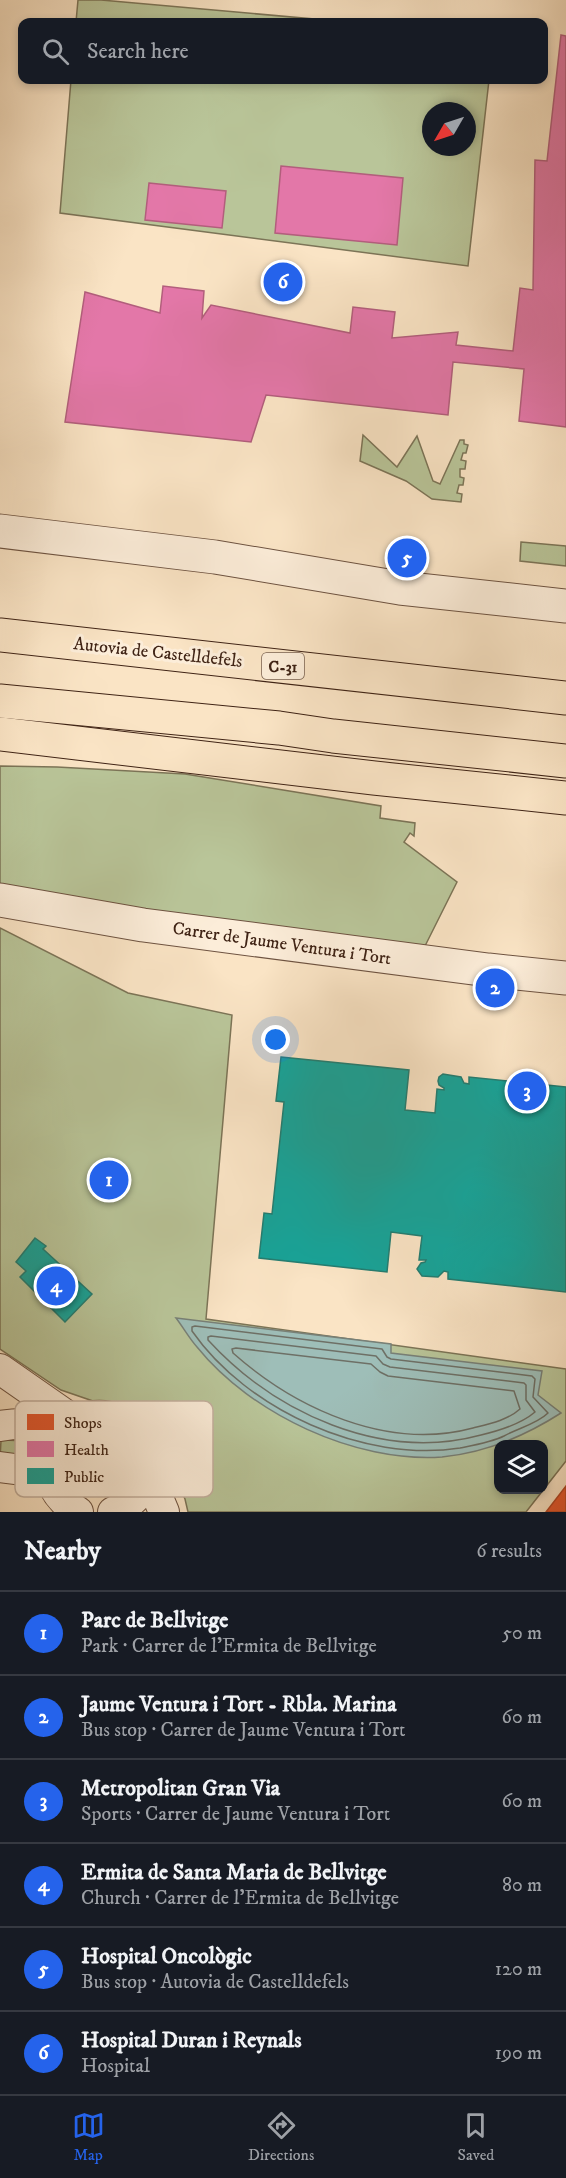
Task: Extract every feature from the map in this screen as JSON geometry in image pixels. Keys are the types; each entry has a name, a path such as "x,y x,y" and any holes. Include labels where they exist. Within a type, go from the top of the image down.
{"highway":[{"name":"Autovia de Castelldefels","path":"0,635 566,698"},
{"path":"0,701 279,728 566,761"},
{"path":"0,753 214,759 279,728"},
{"path":"0,734 566,798"}],"street":[{"path":"0,531 215,556 400,588 566,606"},
{"name":"Carrer de Jaume Ventura i Tort","path":"0,900 143,925 566,978"},
{"path":"0,1369 37,1401"},
{"path":"0,1426 15,1425"},
{"path":"0,1467 15,1469"},
{"path":"59,1497 78,1512"},
{"path":"112,1512 122,1508 136,1497"},
{"path":"158,1497 164,1512"}],"green space":[{"path":"78,0 101,0 303,18 76,18"},
{"path":"71,84 489,84 468,266 60,213"},
{"path":"363,435 397,467 417,436 433,481 440,484 460,440 464,440 464,444 468,445 461,460 466,461 465,469 460,469 460,477 464,478 463,485 459,485 457,493 462,494 461,502 432,499 406,481 360,461"},
{"path":"521,542 566,546 566,566 520,561"},
{"path":"0,766 185,774 381,806 380,818 415,823 414,836 410,833 404,842 457,882 424,948 0,892"},
{"path":"0,928 128,993 232,1015 206,1319 566,1369 566,1461 548,1484 548,1440 494,1440 494,1494 540,1494 526,1512 188,1512 184,1497 213,1497 213,1401 93,1401 61,1390 0,1349"},
{"path":"1,1440 15,1440 15,1461 0,1460"}],"water":[{"path":"176,1318 391,1344 391,1353 542,1371 538,1395 561,1413 519,1436 509,1440 494,1440 494,1445 474,1452 442,1457 409,1457 375,1452 340,1442 275,1413 219,1371 191,1340"}],"building: Shops":[{"path":"566,1486 566,1512 546,1512"}],"building: Health":[{"path":"561,35 566,36 566,427 519,421 524,369 453,362 448,415 266,395 251,442 65,422 85,292 160,313 163,286 204,291 202,318 211,305 350,333 353,307 395,312 392,338 458,332 456,345 513,351 520,288 533,290 535,160 547,161"},
{"path":"281,166 403,178 397,245 275,233"},
{"path":"149,183 226,191 222,228 145,220"}],"building: Public":[{"path":"281,1057 409,1070 405,1110 435,1113 437,1089 444,1090 438,1081 443,1074 461,1077 464,1083 469,1084 469,1077 566,1087 566,1292 448,1279 448,1272 444,1271 438,1277 422,1276 417,1269 426,1260 419,1260 422,1236 391,1232 387,1272 259,1258 264,1213 272,1214 284,1102 276,1101"},
{"path":"35,1238 46,1246 43,1249 92,1294 65,1322 20,1277 26,1271 16,1262"}],"place":[{"name":"Hospital Duran i Reynals","path":"283,282"},
{"name":"Hospital Oncològic","path":"407,558"},
{"name":"Jaume Ventura i Tort - Rbla. Marina","path":"495,988"},
{"name":"Metropolitan Gran Via","path":"527,1091"},
{"name":"Parc de Bellvitge","path":"109,1180"},
{"name":"Ermita de Santa Maria de Bellvitge","path":"56,1286"}]}
